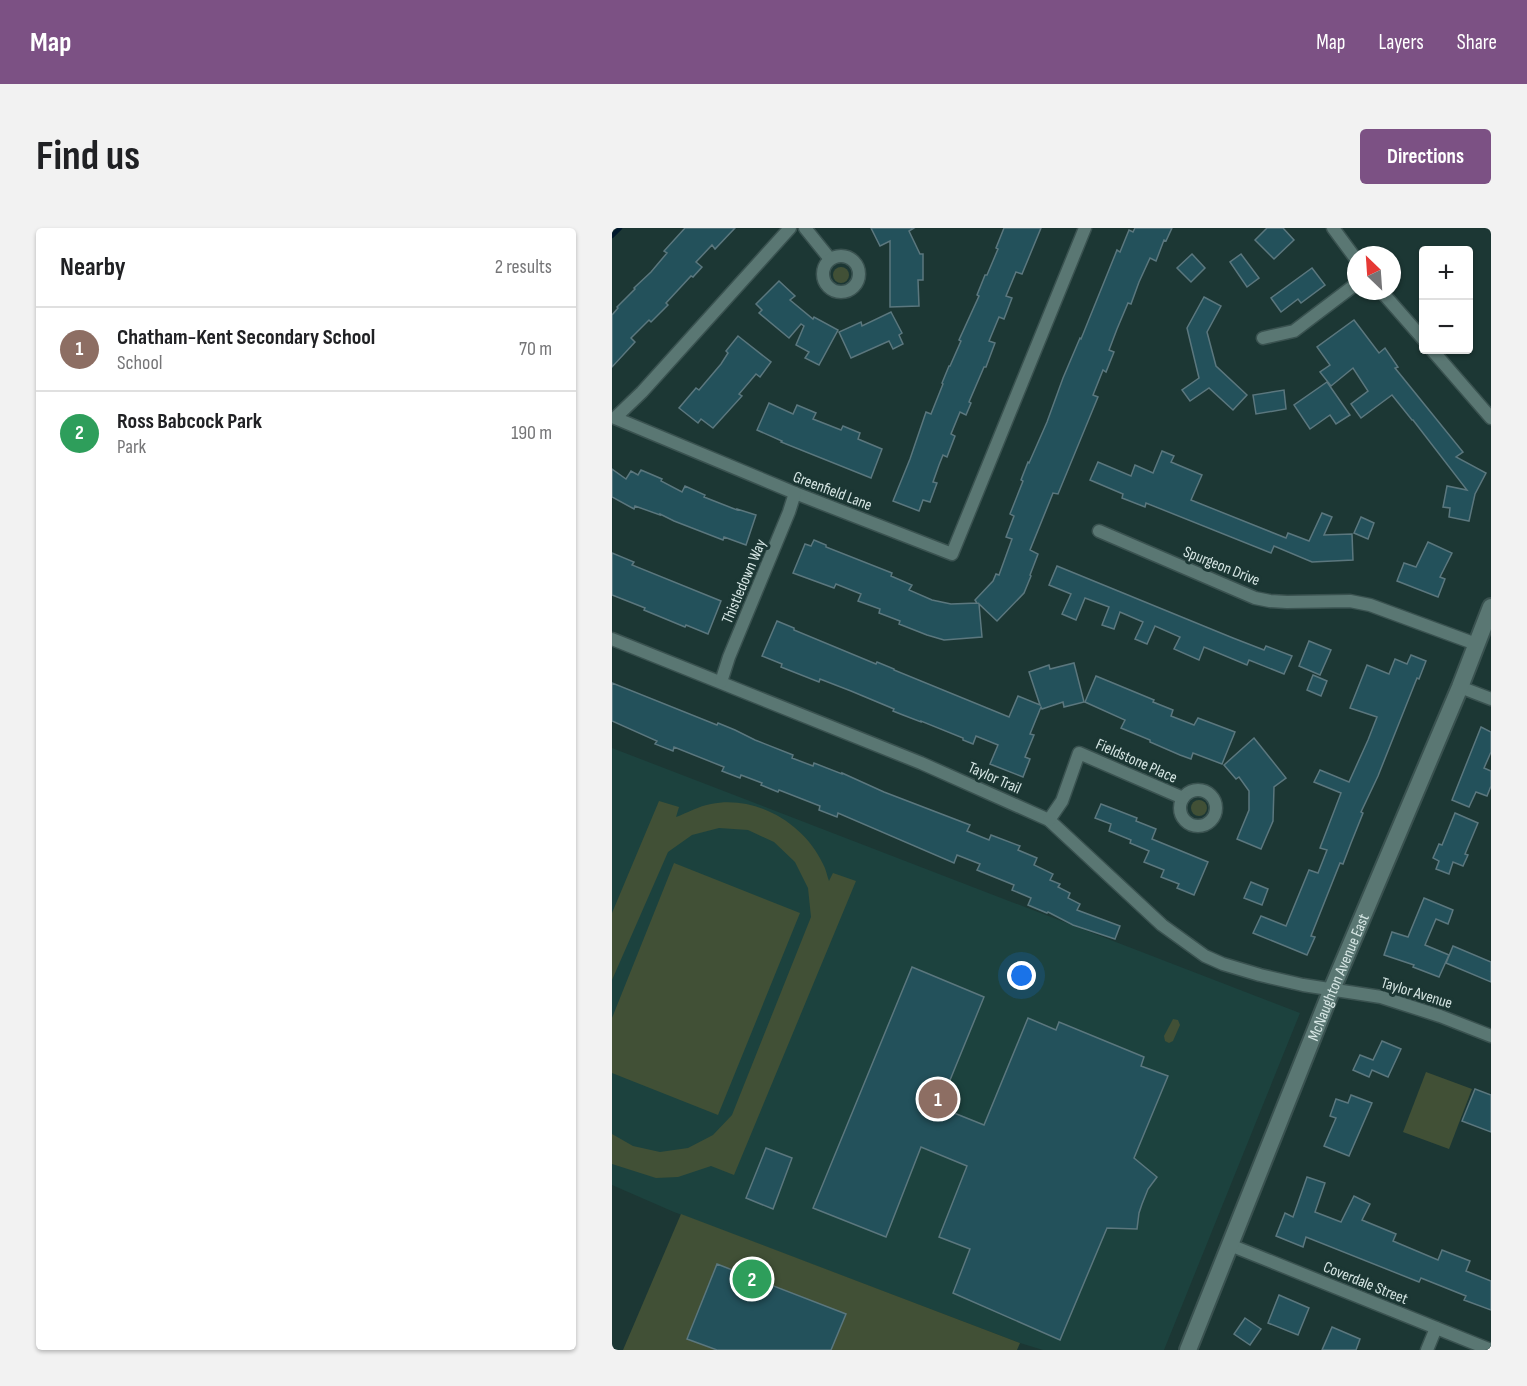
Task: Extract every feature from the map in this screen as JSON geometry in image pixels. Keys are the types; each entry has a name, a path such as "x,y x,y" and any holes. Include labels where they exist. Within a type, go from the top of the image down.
{"main road":[{"name":"McNaughton Avenue East","path":"1188,1350 1332,988 1460,687 1491,607"}],"street":[{"name":"Greenfield Lane","path":"790,228 642,392 615,418 795,493 952,554 1085,228"},
{"path":"805,228 830,259"},
{"path":"1333,228 1347,247"},
{"path":"1263,338 1294,331 1347,291"},
{"path":"1389,300 1419,334"},
{"path":"1435,354 1491,418"},
{"name":"Thistledown Way","path":"720,682 795,493"},
{"name":"Spurgeon Drive","path":"1099,531 1255,598 1287,602 1350,601 1370,605 1476,644"},
{"name":"Taylor Trail","path":"612,639 921,763 1049,820 1162,925 1205,956 1260,975 1304,986 1332,988"},
{"path":"1460,687 1491,699"},
{"name":"Fieldstone Place","path":"1049,820 1062,801 1079,753 1183,798"},
{"name":"Taylor Avenue","path":"1332,988 1380,997 1440,1016 1491,1036"},
{"name":"Coverdale Street","path":"1230,1245 1491,1350"},
{"path":"1427,1350 1436,1328"}],"shaded area":[{"path":"612,748 1300,1013 1164,1350 1043,1350 674,1212 612,1185"}],"green space":[{"path":"841,267 849,275 841,283 833,275"},
{"path":"1199,800 1205,802 1207,808 1205,814 1199,816 1193,814 1191,808 1193,802"},
{"path":"659,801 679,807 676,817 711,804 728,802 761,808 777,815 804,836 815,849 829,881 833,873 856,881 734,1175 711,1166 678,1177 656,1178 612,1164 612,1134 633,1146 660,1152 688,1148 713,1135 732,1115 811,917 808,888 795,862 774,842 748,830 719,828 692,835 668,852 612,980 612,913"},
{"path":"674,863 800,913 718,1115 612,1073 612,1018"},
{"path":"1173,1019 1178,1020 1180,1025 1173,1041 1169,1043 1165,1041 1164,1036"},
{"path":"1426,1072 1472,1089 1449,1149 1403,1132"},
{"path":"681,1214 1020,1343 1017,1350 623,1350"}],"building":[{"path":"685,228 735,228 715,249 712,245 696,262 702,267 693,277 691,276 651,322 649,320 631,338 635,342 612,367 612,315 667,253 664,251"},
{"path":"871,228 914,228 909,231 920,254 923,254 923,280 918,280 919,306 890,307 890,241 880,246"},
{"path":"1004,228 1041,228 1022,274 1016,272 1006,296 1012,298 1004,319 999,317 989,341 995,343 969,402 971,403 966,415 960,412 951,434 955,436 947,457 943,455 939,465 933,482 937,483 930,502 923,500 919,511 893,501 926,412 931,414 961,341 959,340 979,296 977,295 985,275 998,249 996,248"},
{"path":"1135,228 1172,228 1166,241 1164,240 1156,261 1150,258 1131,304 1128,303 1117,329 1109,350 1114,352 1106,372 1103,370 1093,395 1098,397 1058,494 1053,493 1030,550 1038,554 1024,593 997,621 979,604 982,637 944,640 927,635 879,613 880,609 858,601 861,594 836,584 834,588 793,573 805,544 811,546 814,540 892,573 891,576 912,585 909,590 932,600 951,604 977,603 975,600 993,581 996,574 999,575 1012,539 1006,537 1014,516 1010,514 1028,462 1047,422 1117,250 1120,252 1129,230 1133,232"},
{"path":"1267,228 1283,228 1294,240 1274,259 1255,240"},
{"path":"1192,254 1205,268 1191,282 1177,268"},
{"path":"1241,254 1259,278 1247,287 1230,262"},
{"path":"1312,268 1325,285 1301,303 1298,299 1281,312 1271,298"},
{"path":"779,281 795,296 790,300 813,319 814,317 838,330 819,365 805,358 809,352 796,345 804,326 801,324 789,338 759,313 762,310 756,304"},
{"path":"1204,297 1221,306 1207,332 1216,366 1247,395 1233,410 1209,388 1190,401 1182,390 1199,378 1187,328"},
{"path":"891,312 902,333 899,335 903,344 893,349 889,341 851,358 839,332 861,322 862,326"},
{"path":"1354,320 1379,353 1385,348 1398,367 1395,368 1463,452 1456,457 1486,473 1475,494 1469,521 1449,517 1450,508 1443,507 1447,486 1467,490 1392,395 1361,418 1351,404 1368,391 1353,368 1331,386 1320,372 1330,365 1317,347"},
{"path":"738,336 771,362 760,377 756,374 739,394 742,396 713,428 701,419 698,423 679,408 696,388 699,390 721,364 728,353 726,351"},
{"path":"1327,382 1350,415 1336,424 1330,415 1310,429 1294,405"},
{"path":"1284,390 1286,409 1256,414 1253,395"},
{"path":"769,403 793,414 797,405 816,413 813,419 841,430 843,426 860,433 858,439 882,449 871,478 757,430"},
{"path":"1162,451 1174,456 1171,462 1202,475 1191,500 1286,538 1288,533 1309,541 1322,513 1332,517 1324,535 1352,534 1353,560 1312,562 1274,546 1271,553 1146,503 1145,507 1122,498 1123,494 1090,480 1098,462 1131,476 1135,465 1153,473"},
{"path":"612,469 626,479 631,471 638,475 641,470 662,479 661,481 682,492 685,486 705,495 704,497 756,515 746,545 724,537 723,540 660,514 635,506 634,509 612,497"},
{"path":"1361,517 1374,523 1368,539 1354,533"},
{"path":"1428,542 1452,553 1440,577 1445,579 1438,597 1397,581 1404,563 1416,567"},
{"path":"612,553 634,562 632,565 721,601 708,634 686,625 685,627 612,595"},
{"path":"1057,566 1264,650 1266,646 1292,656 1284,674 1249,660 1247,665 1204,647 1199,660 1174,649 1180,637 1155,626 1147,644 1135,639 1143,622 1120,612 1114,629 1102,625 1109,607 1085,598 1076,620 1062,614 1071,594 1049,585"},
{"path":"777,621 876,664 877,662 1009,717 1018,696 1040,705 1029,672 1049,665 1050,669 1074,663 1084,702 1064,707 1063,702 1042,709 1041,707 1030,734 1034,735 1025,757 1030,759 1023,777 990,764 998,745 976,736 973,744 851,691 820,679 819,682 781,667 782,664 762,656"},
{"path":"1309,641 1331,650 1320,675 1299,666"},
{"path":"1411,655 1426,661 1361,812 1363,813 1343,864 1340,863 1311,936 1315,937 1307,955 1253,933 1261,916 1286,926 1309,870 1318,873 1327,850 1320,848 1341,793 1314,782 1320,770 1349,782 1377,717 1350,708 1367,665 1389,674 1395,659 1407,664"},
{"path":"1313,675 1327,681 1321,696 1307,690"},
{"path":"1096,676 1173,710 1171,716 1194,725 1198,718 1235,732 1222,764 1193,753 1191,759 1121,728 1125,720 1085,702"},
{"path":"612,683 735,730 793,755 792,758 842,773 970,825 967,831 989,840 991,835 1020,846 1018,850 1037,858 1034,865 1053,874 1050,880 1060,884 1058,887 1070,893 1068,898 1080,904 1077,910 1120,926 1115,939 1073,925 1028,905 1031,898 1012,890 1014,885 977,870 980,864 957,855 954,863 838,813 837,817 819,810 820,806 779,790 778,792 741,775 740,778 722,771 724,767 674,747 673,751 655,744 657,741 612,721"},
{"path":"1481,727 1491,732 1491,752 1484,768 1491,771 1491,786 1487,796 1476,792 1469,807 1452,800"},
{"path":"1254,738 1286,778 1274,787 1273,821 1261,849 1237,839 1249,810 1249,791 1239,777 1236,779 1224,765"},
{"path":"1101,804 1137,818 1136,821 1156,829 1152,839 1208,862 1194,895 1177,888 1179,884 1161,877 1164,870 1144,862 1149,851 1109,831 1111,824 1095,818"},
{"path":"1455,813 1478,823 1465,854 1468,855 1463,866 1453,862 1449,874 1436,869 1439,861 1433,858 1439,844 1442,845"},
{"path":"1251,882 1268,889 1262,905 1244,898"},
{"path":"1424,898 1453,910 1448,924 1436,919 1425,945 1449,955 1439,977 1413,967 1414,965 1384,955 1392,932 1408,937"},
{"path":"1453,946 1491,962 1491,982 1446,963"},
{"path":"912,967 984,997 939,1107 984,1125 1028,1018 1056,1030 1059,1022 1144,1057 1141,1066 1168,1076 1134,1158 1157,1177 1148,1189 1142,1204 1137,1229 1107,1228 1060,1340 953,1293 970,1249 939,1237 967,1166 921,1147 886,1237 813,1208"},
{"path":"1382,1041 1401,1049 1388,1077 1372,1070 1369,1077 1353,1070 1360,1055 1373,1060"},
{"path":"1475,1089 1491,1095 1491,1132 1462,1121"},
{"path":"1351,1095 1372,1103 1349,1156 1324,1146 1336,1118 1330,1116 1336,1099 1348,1103"},
{"path":"766,1148 792,1158 773,1209 746,1198"},
{"path":"1307,1177 1325,1183 1315,1212 1341,1222 1354,1196 1370,1204 1362,1220 1396,1234 1393,1241 1438,1260 1442,1250 1470,1261 1466,1271 1491,1281 1491,1310 1464,1300 1466,1296 1421,1278 1419,1282 1306,1237 1303,1247 1276,1236 1285,1213 1293,1217"},
{"path":"717,1264 846,1314 831,1350 717,1350 687,1339"},
{"path":"1279,1295 1309,1308 1298,1335 1268,1323"},
{"path":"1245,1318 1261,1329 1250,1345 1234,1334"},
{"path":"1332,1327 1360,1339 1356,1350 1322,1350"}],"waterway":[{"path":"612,236 620,228"}],"place":[{"name":"Chatham-Kent Secondary School","path":"938,1099"},
{"name":"Ross Babcock Park","path":"752,1279"}]}
